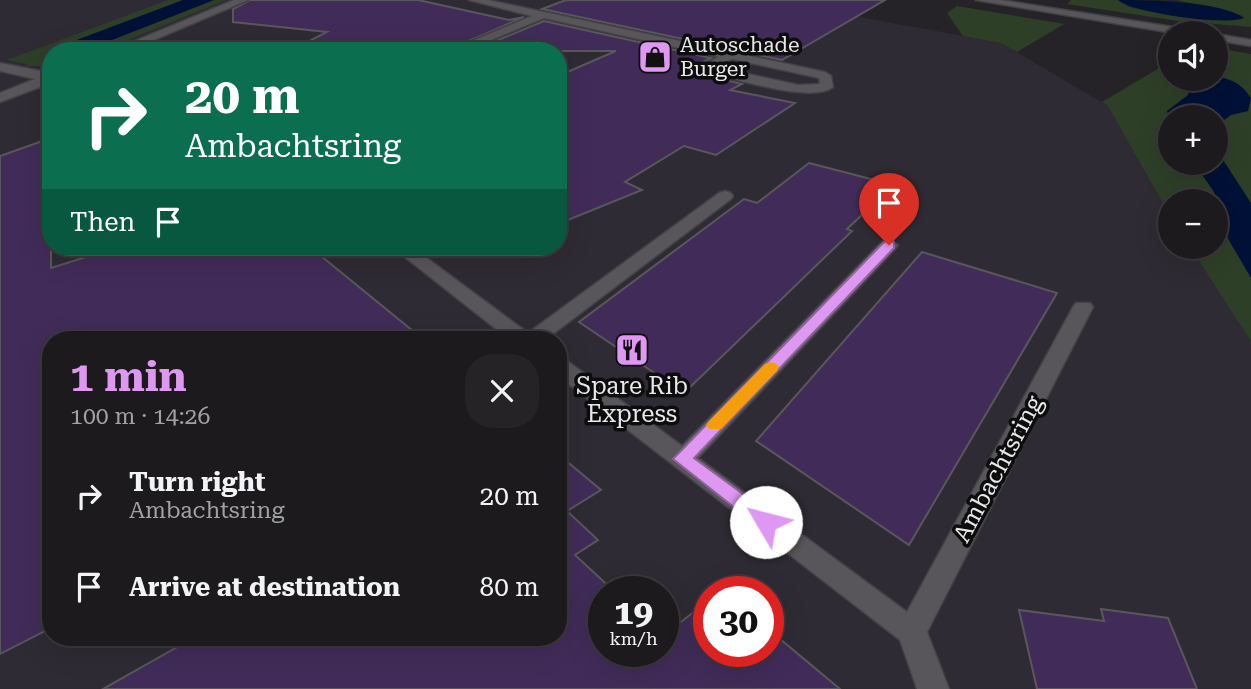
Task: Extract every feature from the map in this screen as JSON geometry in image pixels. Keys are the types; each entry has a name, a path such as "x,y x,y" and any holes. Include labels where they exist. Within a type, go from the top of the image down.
{"street":[{"path":"139,42 243,0"},
{"path":"474,0 731,55 825,76 827,87 798,89 706,68 731,55"},
{"path":"981,0 1158,28"},
{"path":"476,42 543,15"},
{"path":"1228,39 1251,43"},
{"path":"0,67 42,76"},
{"path":"0,98 42,81"},
{"path":"543,331 725,196"},
{"path":"682,459 889,245"},
{"path":"413,256 512,331"},
{"name":"Ambachtsring","path":"912,632 1083,307"},
{"path":"567,372 912,632 933,689"}],"shaded area":[{"path":"0,0 742,0 816,9 1001,43 1108,106 1159,189 1158,259 1201,259 1251,340 1251,689 0,689"}],"green space":[{"path":"168,0 183,0 72,42 55,42"},
{"path":"214,0 226,0 123,42 107,42"},
{"path":"1071,0 1118,0 1129,7 1143,10 1232,20 1243,16 1177,0 1251,0 1251,27 1228,25 1228,21 1178,21 1067,4"},
{"path":"957,6 1064,24 1017,52 1001,43 963,36 947,13"},
{"path":"42,47 42,66 25,66 28,64 7,60"},
{"path":"1228,50 1251,54 1251,341 1198,259 1228,259 1228,189 1158,189 1158,194 1108,106 1102,102 1158,69 1158,91 1228,91"}],"water":[{"path":"183,0 214,0 107,42 72,42"},
{"path":"1118,0 1202,5 1233,12 1244,18 1219,20 1180,17 1127,5"},
{"path":"1228,80 1244,89 1251,98 1248,111 1228,117 1228,105 1175,105 1188,95 1189,91 1228,91"},
{"path":"1228,168 1251,203 1251,278 1228,239 1228,189 1212,189 1202,175 1228,175"}],"building":[{"path":"250,0 418,0 509,20 524,17 467,42 308,42 327,32 233,22 233,9"},
{"path":"566,0 885,0 782,60 542,9"},
{"path":"544,21 711,58 701,63 697,69 705,75 742,84 730,90 795,103 716,155 684,146 625,182 642,190 567,220 567,72 616,51 567,51 567,42 494,42"},
{"path":"42,141 42,256 51,256 51,268 89,256 321,256 413,331 42,331 42,633 0,654 0,156"},
{"path":"809,163 894,185 847,229 852,231 684,393 579,322 744,199 757,203"},
{"path":"922,252 1057,293 909,545 756,441"},
{"path":"567,462 601,490 567,511"},
{"path":"567,511 598,540 575,555 598,576 588,576 588,667 679,667 679,623 693,613 693,667 784,667 784,642 840,689 103,689 179,646 567,646"},
{"path":"1101,609 1168,618 1197,689 1037,689 1019,610 1104,621"}],"slow traffic":[{"path":"715,425 771,367"}],"place":[{"name":"Autoschade Burger","path":"655,57"},
{"name":"Spare Rib Express","path":"632,350"}],"route":[{"path":"766,522 682,459 889,245"}]}
